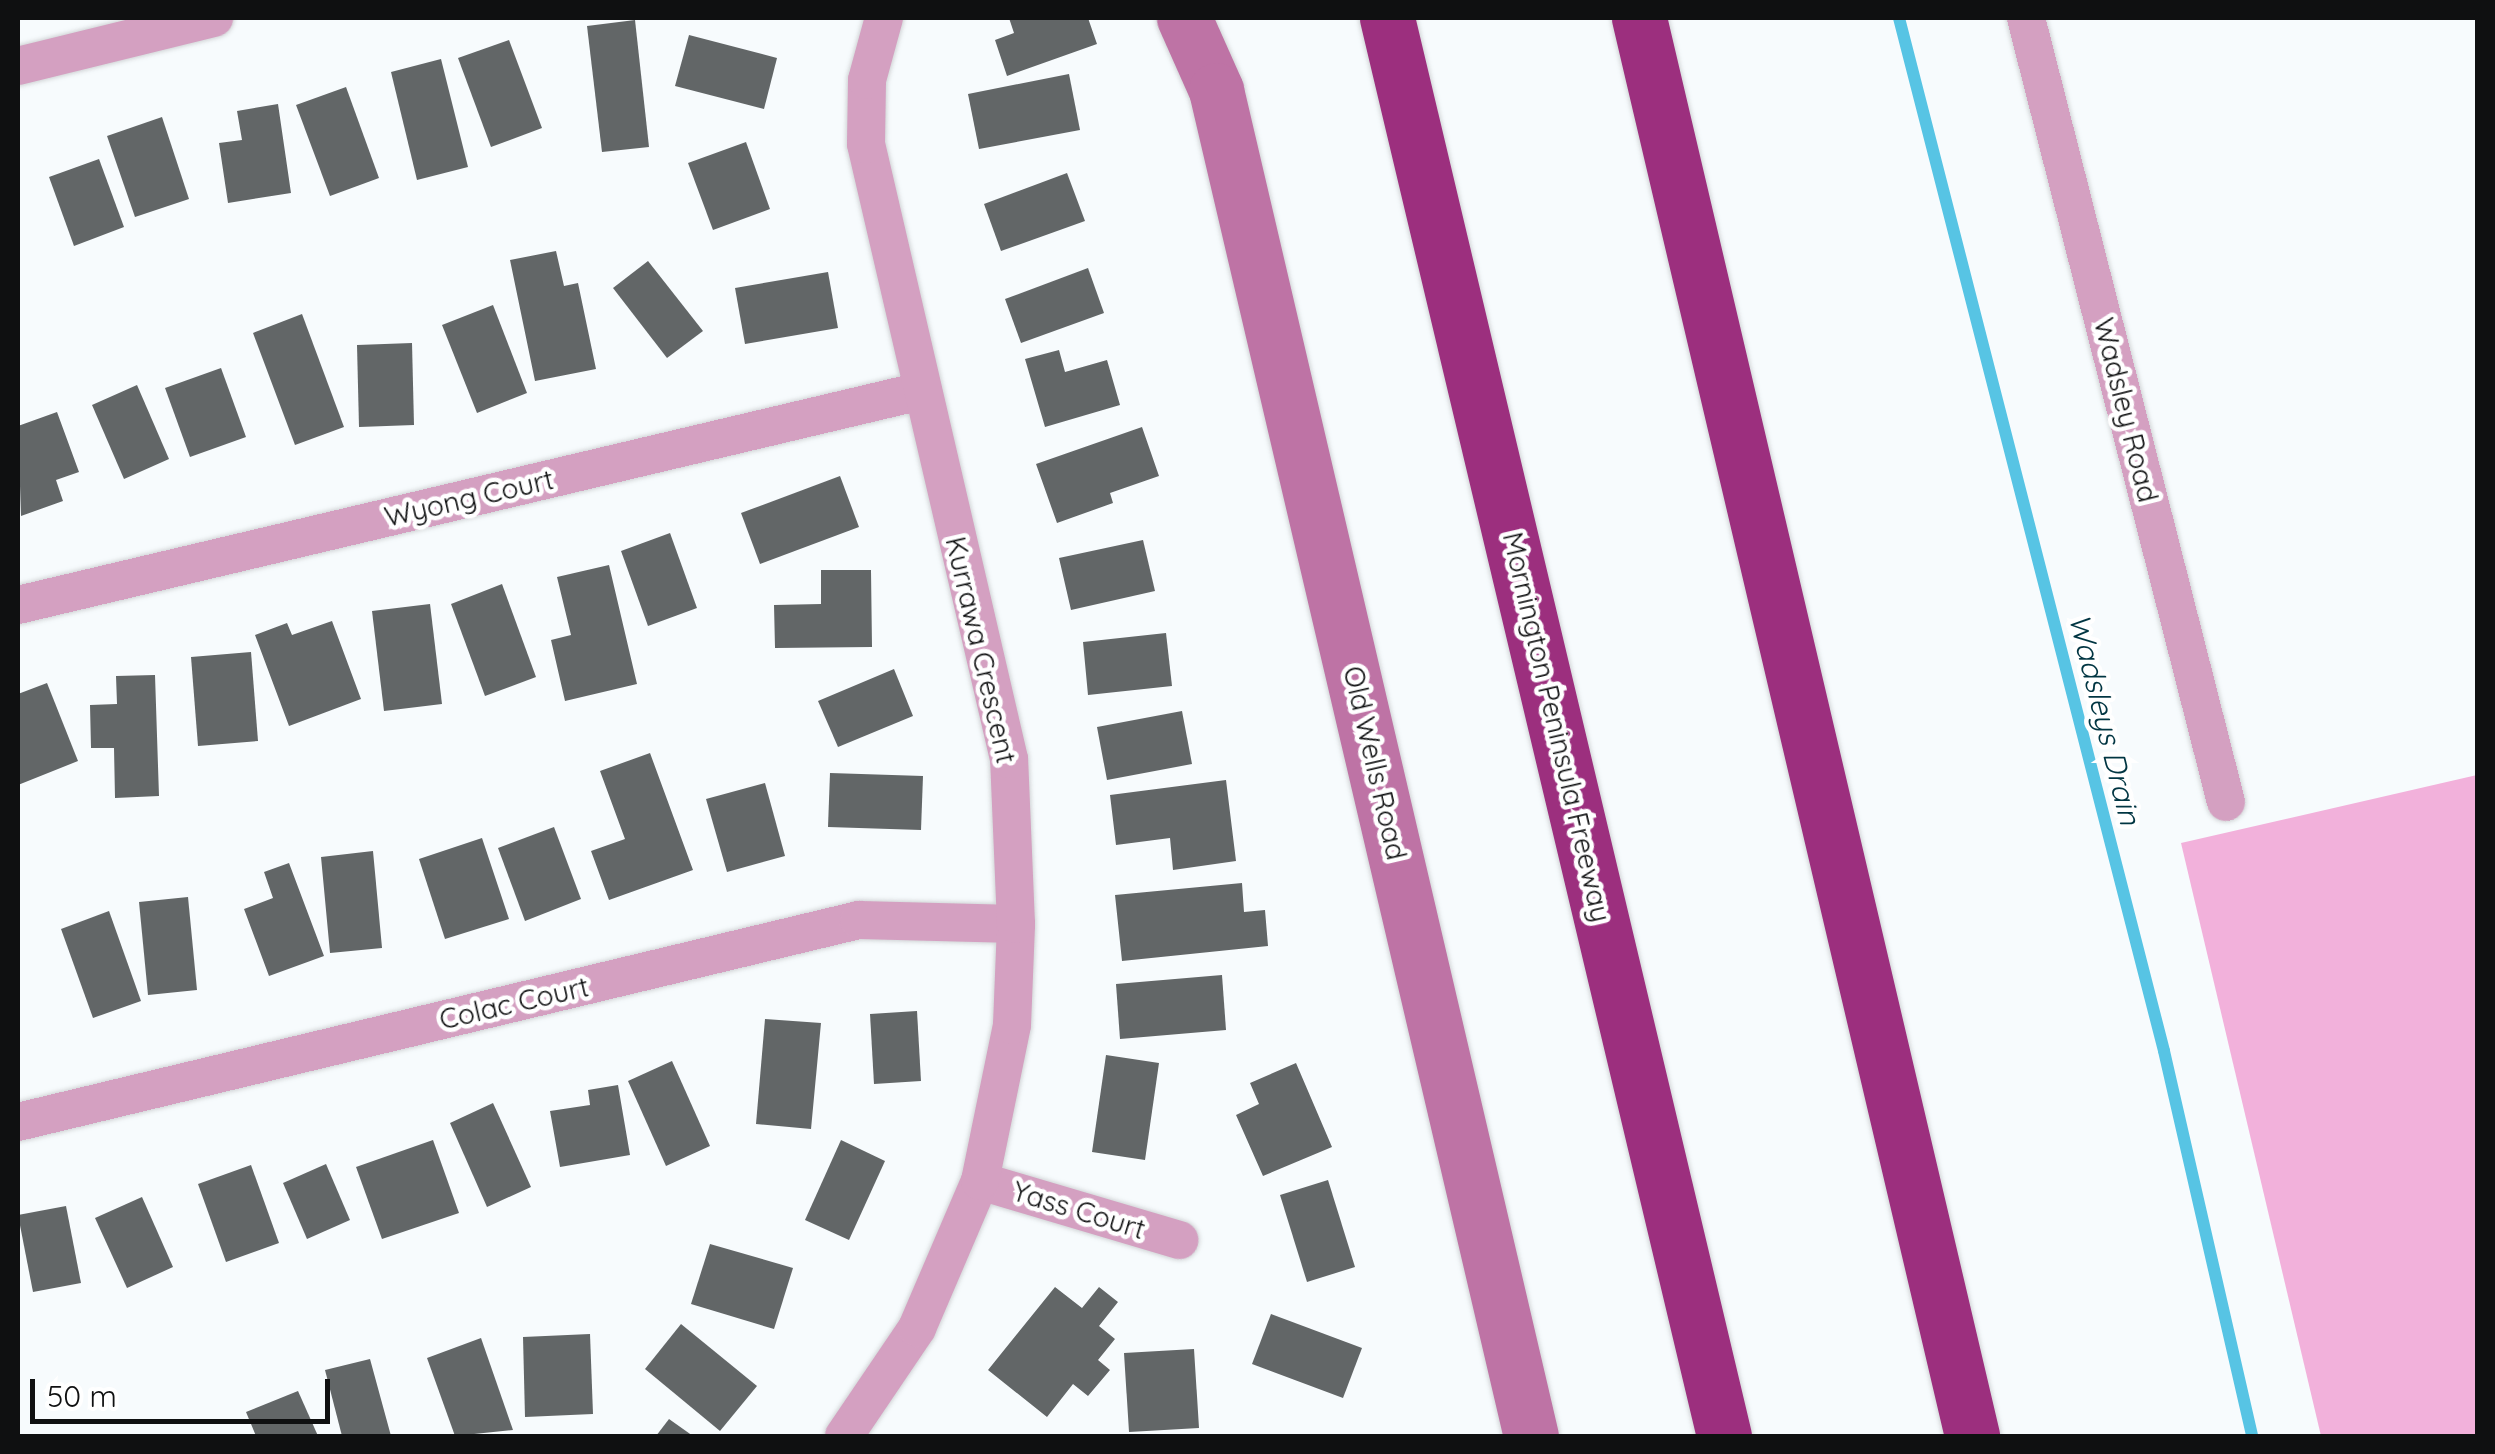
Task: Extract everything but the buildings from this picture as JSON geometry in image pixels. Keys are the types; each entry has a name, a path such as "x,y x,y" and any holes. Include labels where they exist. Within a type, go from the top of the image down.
{"highway":[{"name":"Mornington Peninsula Freeway","path":"1386,18 1724,1436"},
{"path":"1639,18 1972,1436"}],"street":[{"path":"18,66 214,18"},
{"name":"Old Wells Road","path":"1184,18 1216,90 1532,1436"},
{"name":"Old Wells Road","path":"1214,18 1216,90"},
{"name":"Wadsley Road","path":"2026,18 2226,802"},
{"name":"Kurrawa Crescent","path":"844,1436 917,1328 980,1181 1012,1024 1016,924 1008,758 866,144 867,80 879,19"},
{"name":"Wyong Court","path":"18,605 921,391"},
{"name":"Colac Court","path":"18,1122 859,920 1016,924"},
{"name":"Yass Court","path":"980,1181 1179,1240"}],"shaded area":[{"path":"2477,775 2477,1436 2321,1436 2181,843"}],"waterway":[{"name":"Wadsleys Drain","path":"1899,18 2164,1051 2252,1436"}]}
